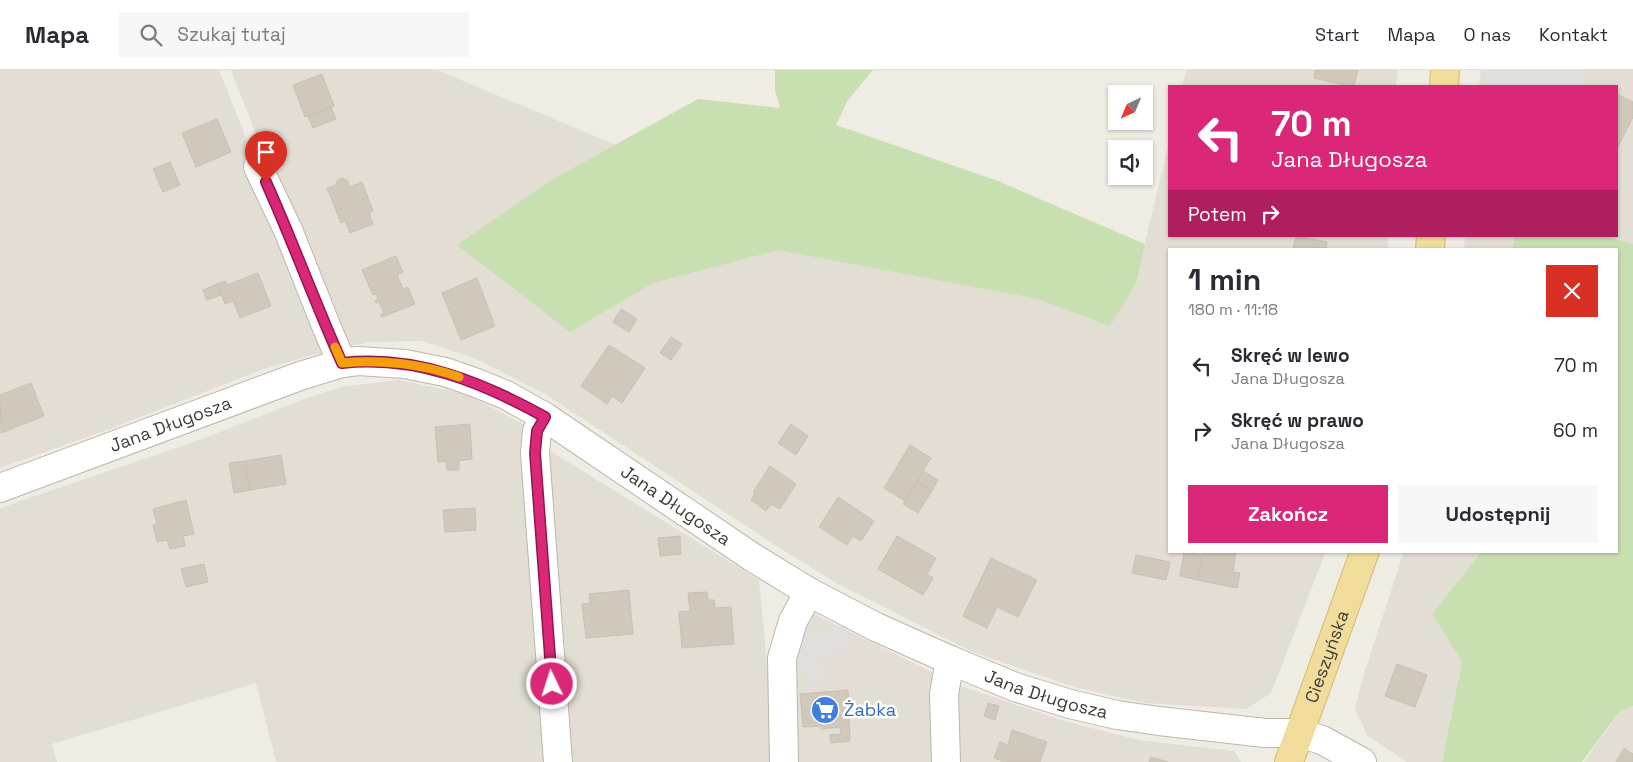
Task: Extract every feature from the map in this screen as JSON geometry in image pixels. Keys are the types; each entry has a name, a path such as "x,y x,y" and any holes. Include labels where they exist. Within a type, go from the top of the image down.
{"main road":[{"path":"1444,85 1445,70"},
{"name":"Cieszyńska","path":"1289,762 1364,553"}],"street":[{"path":"258,167 288,230 326,328 342,363"},
{"name":"Jana Długosza","path":"0,488 300,376 342,363 358,361 405,364 445,372 506,395 545,417 752,557 809,592 876,627 950,660 1015,686 1070,704 1117,715 1265,732 1300,733 1322,740 1362,762"},
{"path":"545,417 537,431 535,453 558,762"},
{"path":"784,762 782,658 793,621 809,592"},
{"path":"946,762 944,694 950,660"}],"shaded area":[{"path":"0,70 219,70 330,350 264,369 107,430 0,468"},
{"path":"231,70 437,70 817,229 1135,284 1168,147 1168,237 1388,237 1388,248 1168,248 1168,553 1325,553 1271,693 1246,709 1145,703 1074,687 973,652 838,584 778,547 545,394 476,359 423,341 374,342 340,347"},
{"path":"1186,70 1398,70 1396,85 1182,85"},
{"path":"1481,70 1633,70 1633,244 1608,237 1618,237 1618,85 1479,85"},
{"path":"1484,70 1589,70 1581,85 1483,85"},
{"path":"1465,237 1515,237 1512,248 1464,248"},
{"path":"398,380 472,397 527,426 553,762 276,762 256,683 52,744 57,762 0,762 0,508 194,442 304,399 341,387"},
{"path":"539,444 759,580 776,762 563,762"},
{"path":"1403,553 1480,553 1432,614 1462,662 1442,762 1406,762 1367,735 1355,708 1364,674"},
{"path":"792,600 820,617 958,685 1064,721 1139,740 1234,751 1241,762 793,762 779,618"},
{"path":"845,626 848,652 815,655 816,660 827,660 829,684 805,686 794,632"},
{"path":"1633,706 1633,762 1584,762 1620,711"}],"green space":[{"path":"775,70 873,70 848,100 836,125 998,181 1145,244 1136,284 1110,326 1038,299 778,250 653,283 570,332 457,245 553,179 698,99 780,108 775,90"},
{"path":"1515,237 1608,237 1633,244 1633,706 1619,712 1582,762 1442,762 1462,662 1432,614 1480,553 1618,553 1618,248 1512,248"}],"building":[{"path":"1315,70 1358,70 1354,85 1343,85 1314,78"},
{"path":"322,74 334,106 305,117 293,85"},
{"path":"1618,95 1633,102 1633,117 1618,147"},
{"path":"331,107 336,119 313,128 308,116"},
{"path":"217,119 231,152 196,167 182,133"},
{"path":"170,162 180,185 163,192 153,169"},
{"path":"342,178 348,181 349,187 362,182 373,211 369,213 373,224 350,233 345,221 341,223 327,188 336,185 338,180"},
{"path":"1296,237 1327,242 1326,248 1293,248"},
{"path":"396,256 403,272 397,275 403,289 408,287 415,304 382,317 380,315 384,313 379,302 376,303 375,301 378,299 376,294 373,295 362,270"},
{"path":"258,273 271,306 240,318 233,301 225,304 217,284 225,281 227,285"},
{"path":"477,278 495,326 461,340 442,293"},
{"path":"217,284 221,295 207,300 203,290"},
{"path":"621,309 637,319 629,332 613,322"},
{"path":"671,337 682,344 671,360 660,353"},
{"path":"609,345 645,368 622,403 612,396 607,404 581,386"},
{"path":"31,383 44,416 1,433 0,395"},
{"path":"470,424 472,459 459,461 459,470 447,470 446,461 438,462 435,427"},
{"path":"791,424 808,436 796,455 778,443"},
{"path":"910,445 931,458 905,501 884,488"},
{"path":"281,455 286,484 250,490 245,461"},
{"path":"245,461 250,490 234,493 229,463"},
{"path":"770,466 796,484 780,509 771,504 766,511 751,500 755,493 753,492"},
{"path":"923,471 938,480 932,491 917,482"},
{"path":"917,482 932,491 918,513 903,504"},
{"path":"838,497 874,521 861,541 853,536 847,545 819,527"},
{"path":"186,500 194,534 183,536 185,546 170,549 167,540 157,542 153,525 157,524 153,509"},
{"path":"475,508 476,530 445,532 443,510"},
{"path":"680,536 681,554 660,556 658,538"},
{"path":"897,536 936,558 927,574 933,578 923,595 878,569"},
{"path":"1184,553 1202,555 1197,580 1180,576"},
{"path":"1203,553 1236,553 1233,572 1240,573 1237,588 1197,580"},
{"path":"1136,555 1170,562 1166,580 1132,573"},
{"path":"991,558 1037,580 1018,617 997,607 987,628 963,616"},
{"path":"204,564 208,582 186,587 181,569"},
{"path":"629,590 633,634 586,638 582,604 590,603 589,594"},
{"path":"707,592 708,600 714,600 715,608 731,607 734,644 682,648 679,612 690,611 688,593"},
{"path":"1397,664 1427,675 1415,707 1385,696"},
{"name":"Żabka","path":"848,690 850,741 831,743 830,735 841,734 840,727 821,729 821,726 803,727 800,694"},
{"path":"988,703 999,706 995,720 984,716"},
{"path":"1012,730 1047,742 1040,762 1005,762 994,758 1000,742 1008,745"},
{"path":"1624,748 1633,754 1633,762 1616,762"},
{"path":"1151,757 1168,762 1149,762"}],"slow traffic":[{"path":"335,347 342,363 358,361 405,364 445,372 459,377"}],"place":[{"name":"Żabka","path":"825,710"}],"route":[{"path":"266,182 288,230 326,328 342,363 358,361 405,364 445,372 506,395 545,417 537,431 535,453 552,684"}]}
